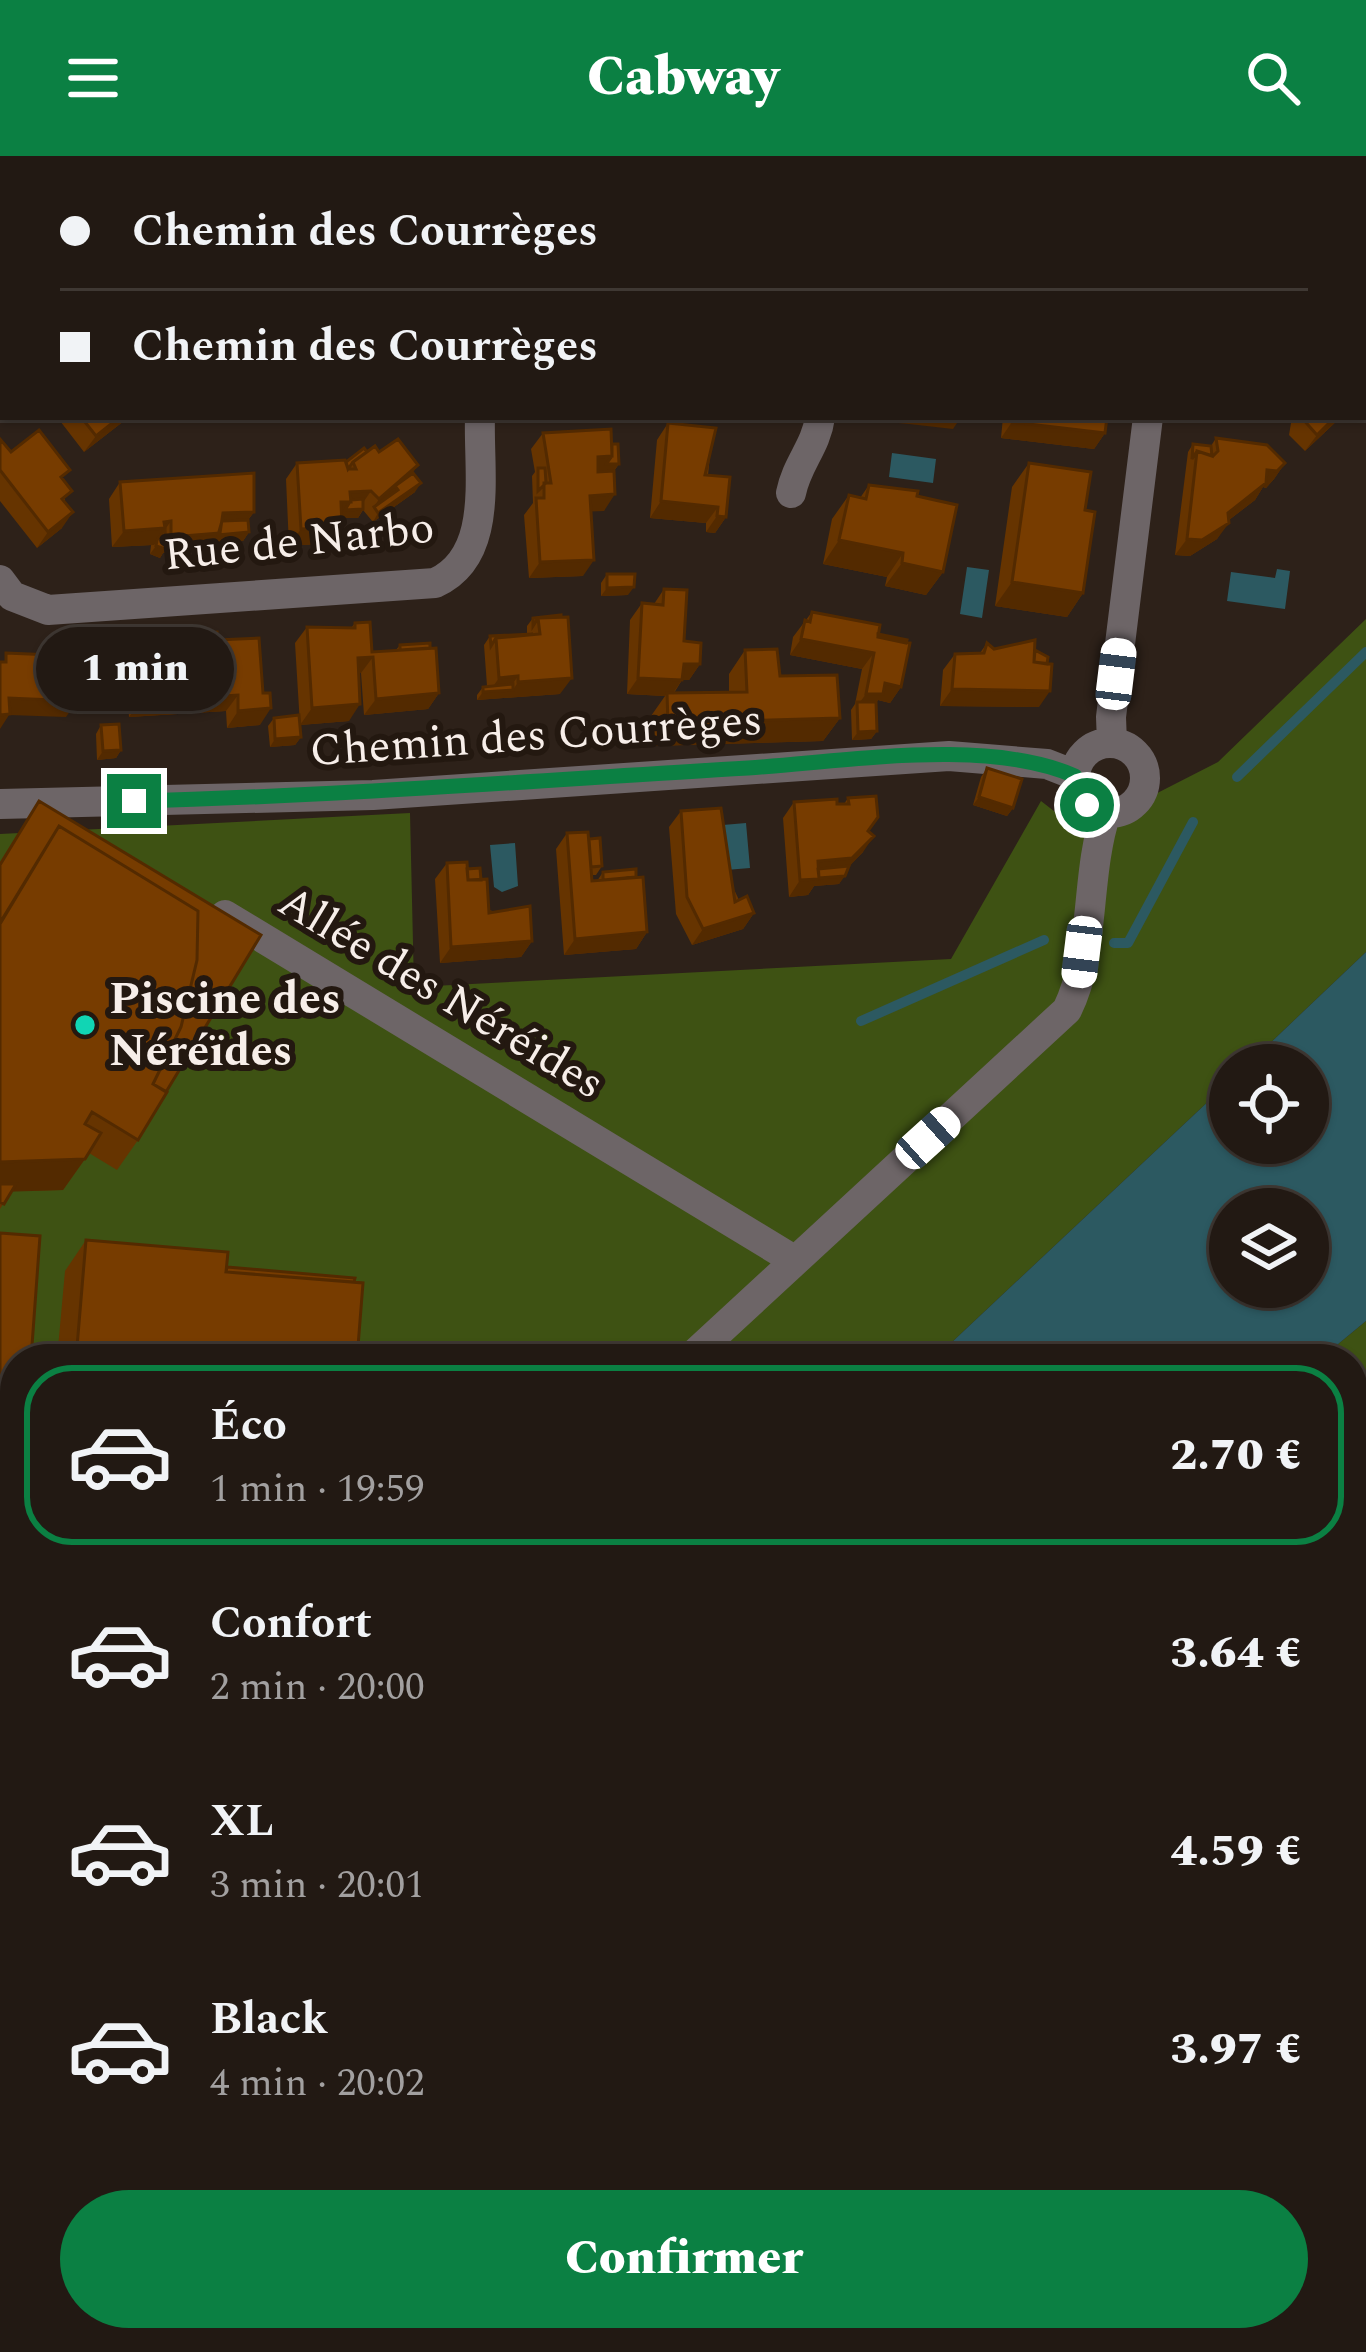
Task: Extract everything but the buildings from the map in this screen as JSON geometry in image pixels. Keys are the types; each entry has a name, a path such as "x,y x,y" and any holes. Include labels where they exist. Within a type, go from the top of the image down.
{"street":[{"name":"Rue de Narbo","path":"0,580 12,596 48,610 435,583 458,573 476,544 480,420"},
{"path":"791,493 797,464 817,444 820,420"},
{"path":"1112,743 1111,717 1148,420"},
{"path":"1112,743 1132,751 1145,779 1129,808 1106,814 1087,805 1075,776 1083,755 1112,743"},
{"name":"Chemin des Courrèges","path":"0,804 373,795 949,756 1047,764 1075,776"},
{"path":"40,803 93,835"},
{"path":"705,1344 1066,1010 1077,988 1106,814"},
{"name":"Allée des Néréides","path":"189,894 794,1260"}],"green space":[{"path":"1366,619 1366,952 1269,1044 1209,1044 1209,1101 950,1344 0,1344 0,834 410,813 414,987 951,959 1041,801 1081,832 1218,762"},
{"path":"1366,1321 1366,1344 1338,1344"}],"water":[{"path":"892,453 936,459 933,483 889,477"},
{"path":"967,567 989,570 982,618 960,614"},
{"path":"1277,569 1290,571 1285,609 1227,601 1231,572 1275,578"},
{"path":"746,823 750,868 726,870 723,825"},
{"path":"515,843 518,886 502,892 494,887 490,845"},
{"path":"1366,952 1366,1321 1338,1344 950,1344 1209,1101 1209,1164 1329,1164 1329,1044 1269,1044"}],"waterway":[{"path":"1237,777 1366,652"},
{"path":"1114,943 1128,943 1193,822"},
{"path":"861,1021 1044,940"}],"place":[{"name":"Piscine des Néréïdes","path":"85,1025"}],"route":[{"path":"134,801 373,795 949,756 1047,764 1075,776 1087,805"}]}
